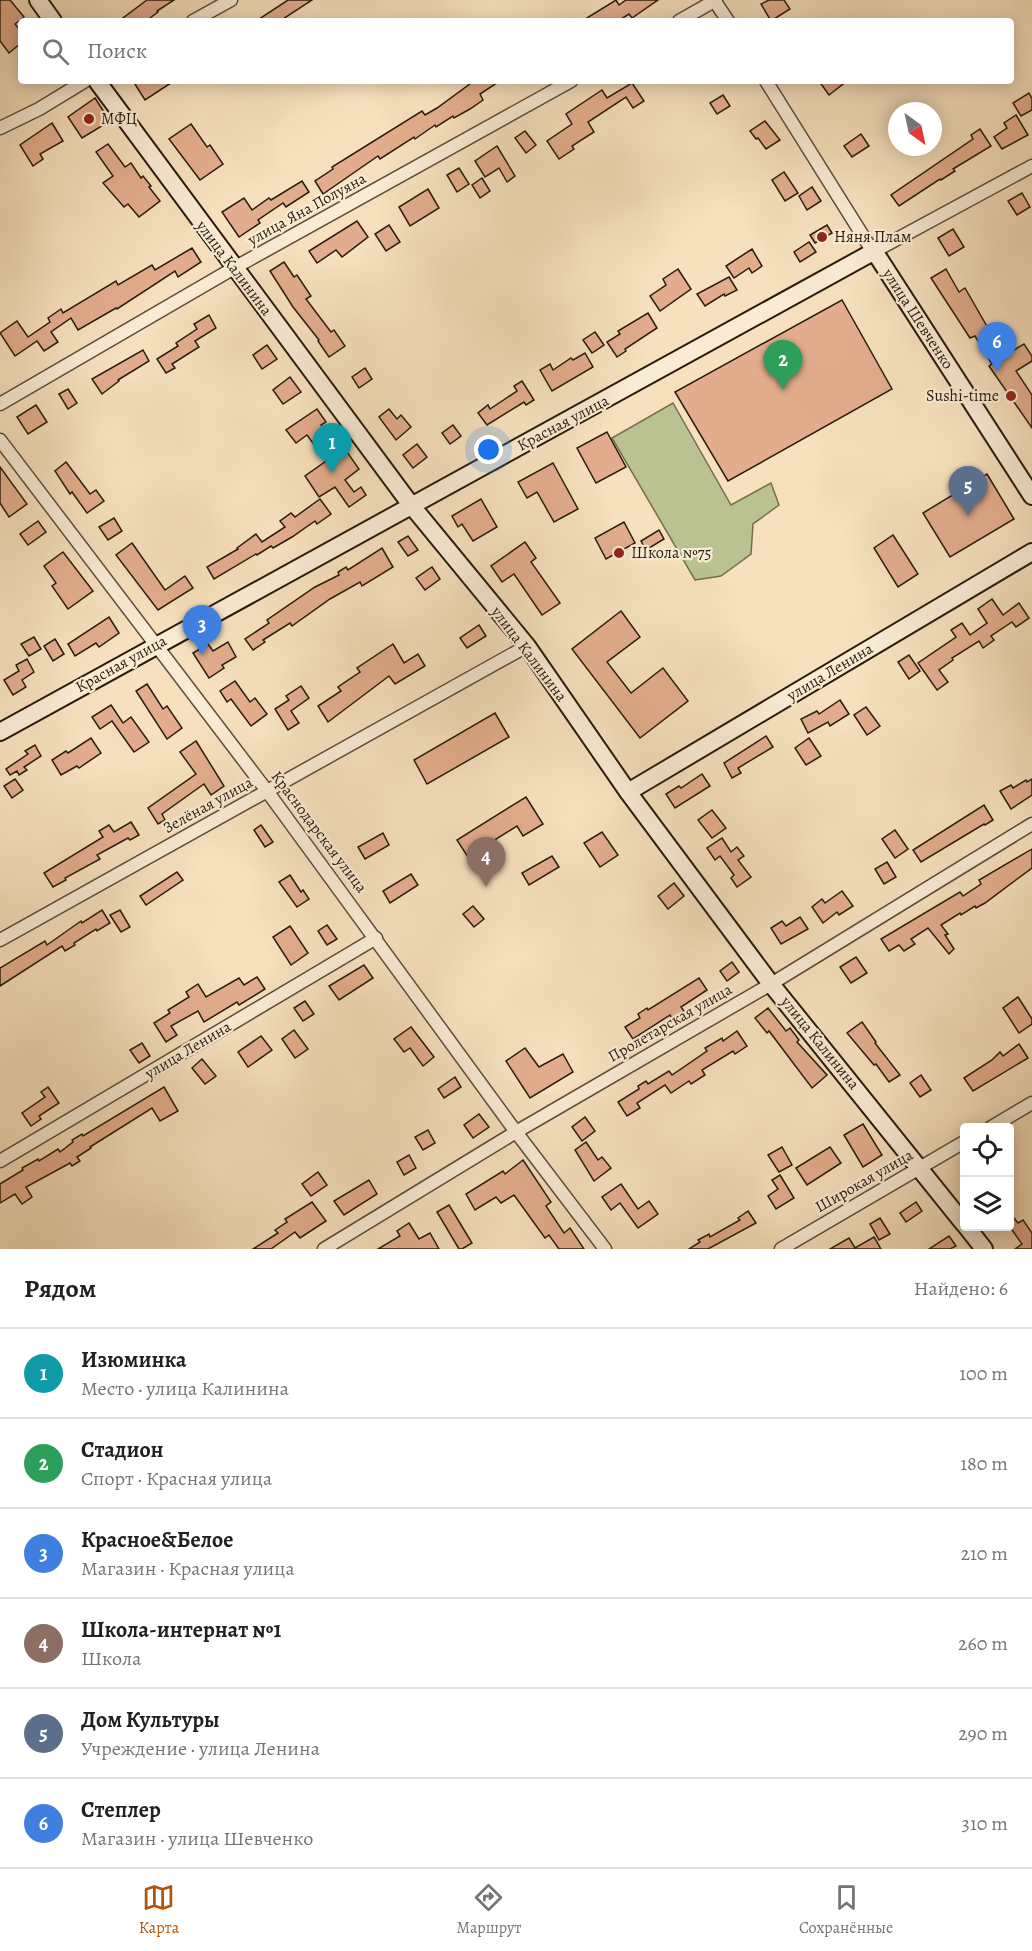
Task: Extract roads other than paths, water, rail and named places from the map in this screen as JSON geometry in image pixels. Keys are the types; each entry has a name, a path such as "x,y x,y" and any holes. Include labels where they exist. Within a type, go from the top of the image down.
{"street":[{"path":"38,0 51,18"},
{"path":"198,18 231,0"},
{"path":"683,18 715,0 726,18"},
{"path":"0,128 39,109 80,84"},
{"name":"улица Калинина","path":"99,84 411,505 527,646 628,792 771,984 960,1219"},
{"name":"улица Яна Полуяна","path":"0,404 234,268 566,84"},
{"name":"улица Шевченко","path":"768,84 873,252 1032,496"},
{"name":"Красная улица","path":"0,732 1032,166"},
{"name":"Краснодарская улица","path":"0,440 267,791 516,1132 605,1249"},
{"name":"улица Ленина","path":"628,792 1032,552"},
{"name":"Зелёная улица","path":"0,940 527,646"},
{"name":"Пролетарская улица","path":"324,1249 516,1132 771,984 1032,824"},
{"name":"улица Ленина","path":"0,1161 376,938"},
{"path":"998,1123 1032,1103"},
{"name":"Широкая улица","path":"781,1249 960,1144"},
{"name":"улица Калинина","path":"970,1231 984,1249"}],"place":[{"name":"МФЦ","path":"89,119"},
{"name":"Няня Плам","path":"822,237"},
{"name":"Степлер","path":"997,372"},
{"name":"Стадион","path":"783,390"},
{"name":"Sushi-time","path":"1011,396"},
{"name":"Изюминка","path":"332,473"},
{"name":"Дом Культуры","path":"968,516"},
{"name":"Школа №75","path":"619,553"},
{"name":"Красное&Белое","path":"202,655"},
{"name":"Школа-интернат №1","path":"486,887"}]}
